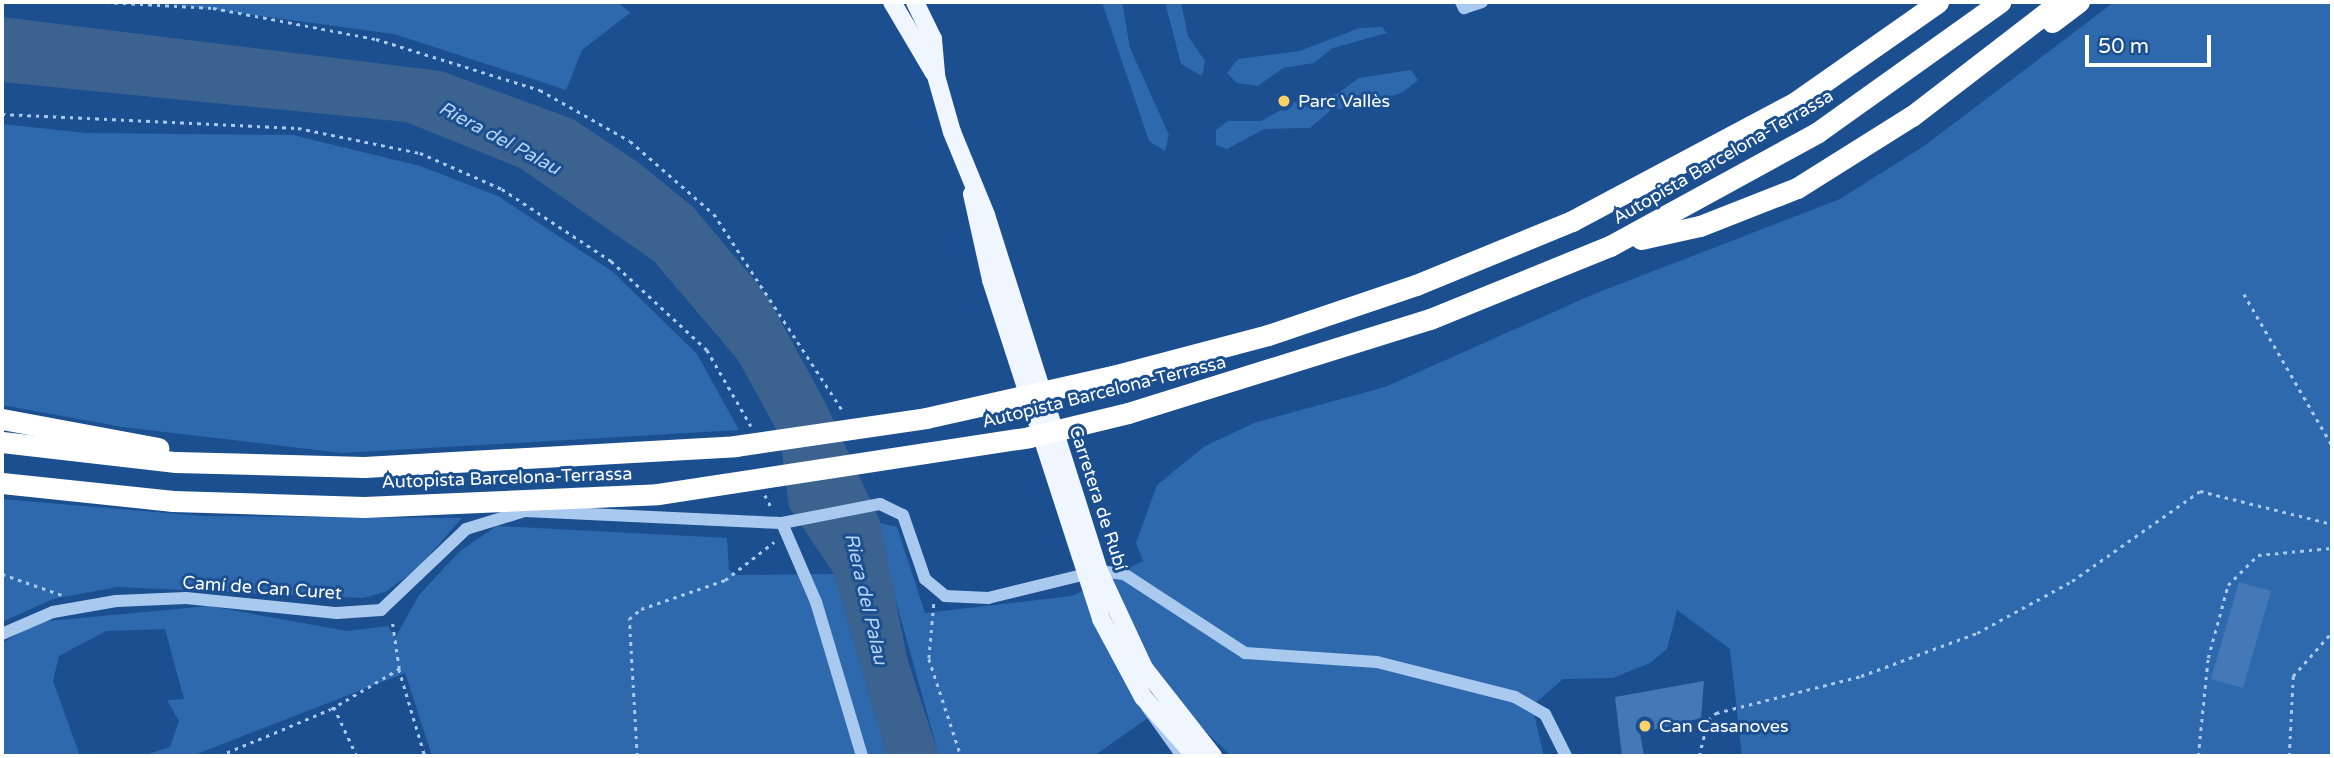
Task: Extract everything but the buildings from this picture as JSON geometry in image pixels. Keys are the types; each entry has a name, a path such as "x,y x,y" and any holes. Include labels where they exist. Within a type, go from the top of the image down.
{"highway":[{"name":"Autopista Barcelona-Terrassa","path":"2,442 176,462 364,467 735,446 926,418 1113,376 1268,335 1416,285 1572,221 1794,103 1938,2"},
{"name":"Autopista Barcelona-Terrassa","path":"2,484 173,501 364,506 658,494 1029,437 1129,413 1430,319 1610,246 1818,132 2000,2"},
{"path":"1610,246 1700,226 1797,188 1912,116 2060,2"},
{"path":"1912,116 1957,97 2078,2"},
{"path":"2,419 285,466"}],"main road":[{"name":"Carretera de Rubí","path":"892,2 936,76"},
{"name":"Carretera de Rubí","path":"915,2 933,39 936,76 972,190 986,215 1065,466 1092,574 1143,697 1195,756"},
{"name":"Carretera de Rubí","path":"972,190 973,217 1092,574"},
{"path":"1092,574 1169,706 1213,756"}],"street":[{"path":"1461,2 1464,8 1482,2"},
{"name":"Camí de Can Curet","path":"2,634 89,604 186,598 337,613 381,610 466,529 500,516 551,510 784,527 864,504 894,507 909,525 917,564 937,591"},
{"path":"784,527 816,603 862,756"},
{"path":"937,591 956,599 988,598 1092,574 1124,574 1224,642 1265,659 1377,662 1515,696 1545,714 1566,756"},
{"path":"1143,697 1153,723 1182,756"}],"path":[{"path":"106,2 213,8 376,39 540,90 630,141 714,214 845,414"},
{"path":"2,114 298,128 408,150 460,170 502,189 611,261 676,318 727,380 753,436"},
{"path":"2244,294 2332,445"},
{"path":"637,756 629,619 641,609 725,580 784,527 763,485"},
{"path":"1699,756 1708,720 1716,713 1861,676 1977,633 2072,581 2200,491 2332,524"},
{"path":"2198,756 2208,658 2228,585 2258,555 2332,548"},
{"path":"2,574 89,604"},
{"path":"937,591 929,659 961,756"},
{"path":"390,603 399,669 425,756"},
{"path":"2289,756 2293,676 2332,632"},
{"path":"219,756 334,707 399,669"},
{"path":"334,707 357,756"}],"shaded area":[{"path":"157,2 618,2 630,13 582,50 566,90 394,34"},
{"path":"1102,2 1122,2 1130,48 1169,135 1165,151 1149,141"},
{"path":"1165,2 1181,2 1188,36 1205,61 1202,76 1181,64"},
{"path":"2114,2 2332,2 2332,756 1742,756 1730,649 1677,610 1667,649 1650,663 1613,678 1563,679 1532,706 1544,756 1231,756 1173,700 1094,756 939,756 874,522 897,527 925,613 1072,596 1143,561 1136,543 1157,485 1205,446 1254,423 1385,387 1594,294 1840,199 1924,146"},
{"path":"1382,27 1387,33 1333,48 1314,63 1283,68 1258,86 1237,83 1227,73 1238,59 1300,51 1359,28"},
{"path":"1411,70 1418,80 1403,92 1363,107 1332,109 1310,128 1264,129 1227,149 1216,145 1216,130 1228,121 1261,121 1295,102 1337,94 1359,78"},
{"path":"2,124 86,133 293,135 420,166 498,196 613,272 697,354 739,430 342,453 122,427 2,405"},
{"path":"2,499 202,516 462,518 416,570 385,592 363,598 117,587 53,599 2,622"},
{"path":"497,526 727,538 729,570 737,575 834,574 887,756 432,756 405,673 192,756 142,756 170,747 179,721 167,700 184,699 165,629 106,631 59,656 53,681 80,756 2,756 2,643 38,622 209,606 347,631 388,626 395,638 419,595 460,551"}],"water":[{"name":"Riera del Palau","path":"2,17 441,71 573,119 639,163 693,207 766,294 825,402 880,521 907,658 939,756 887,756 834,574 789,507 780,436 738,360 654,261 520,168 406,122 2,82"}],"place":[{"name":"Parc Vallès","path":"1284,101"},
{"name":"Can Casanoves","path":"1645,726"}]}
